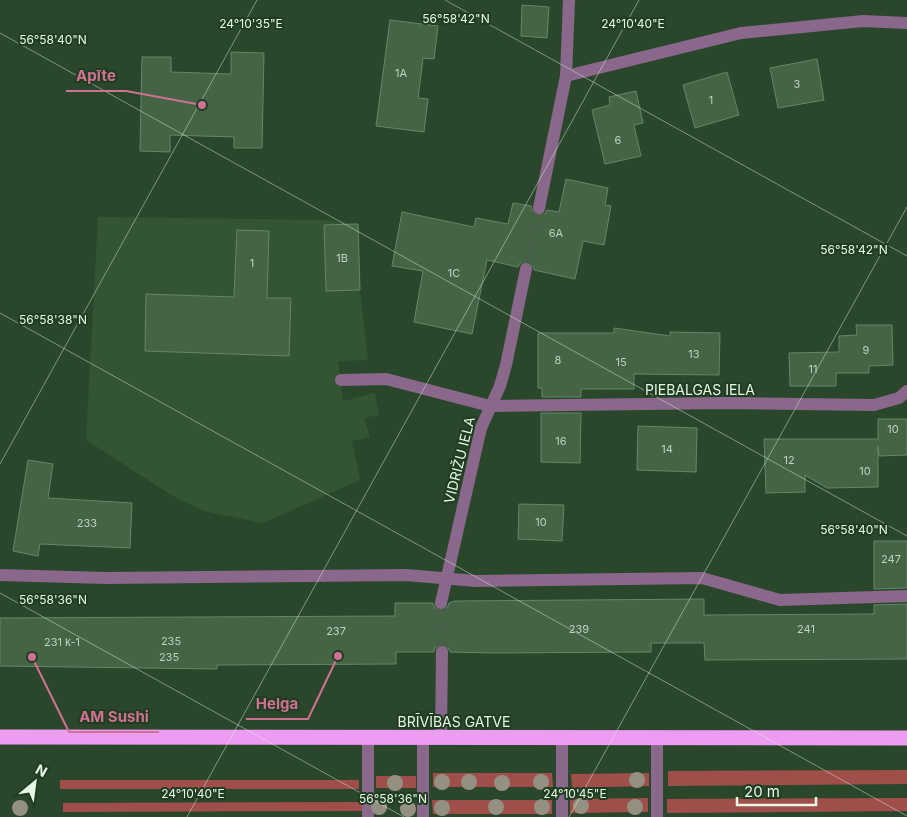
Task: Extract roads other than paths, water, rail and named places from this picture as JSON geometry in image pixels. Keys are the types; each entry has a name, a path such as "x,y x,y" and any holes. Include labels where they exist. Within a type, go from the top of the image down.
{"highway":[{"name":"BRĪVĪBAS GATVE","path":"0,737 907,738"}],"street":[{"path":"539,208 566,76 569,0"},
{"path":"566,76 741,33 863,21 907,23"},
{"name":"VIDRIŽU IELA","path":"441,603 481,428 500,386 506,365 526,269"},
{"name":"PIEBALGAS IELA","path":"341,380 386,379 490,406 725,403 874,405 899,398 907,391"},
{"path":"0,575 106,578 406,575 476,581 702,578 780,600 907,596"},
{"path":"441,737 442,652"},
{"path":"368,737 368,817"},
{"path":"423,737 423,817"},
{"path":"562,737 562,817"},
{"path":"657,737 657,817"}],"tunnel":[{"path":"526,269 539,208"},
{"path":"441,603 442,652"}],"place":[{"name":"Apīte","path":"202,105"},
{"name":"Helga","path":"338,656"},
{"name":"AM Sushi","path":"32,657"}]}
